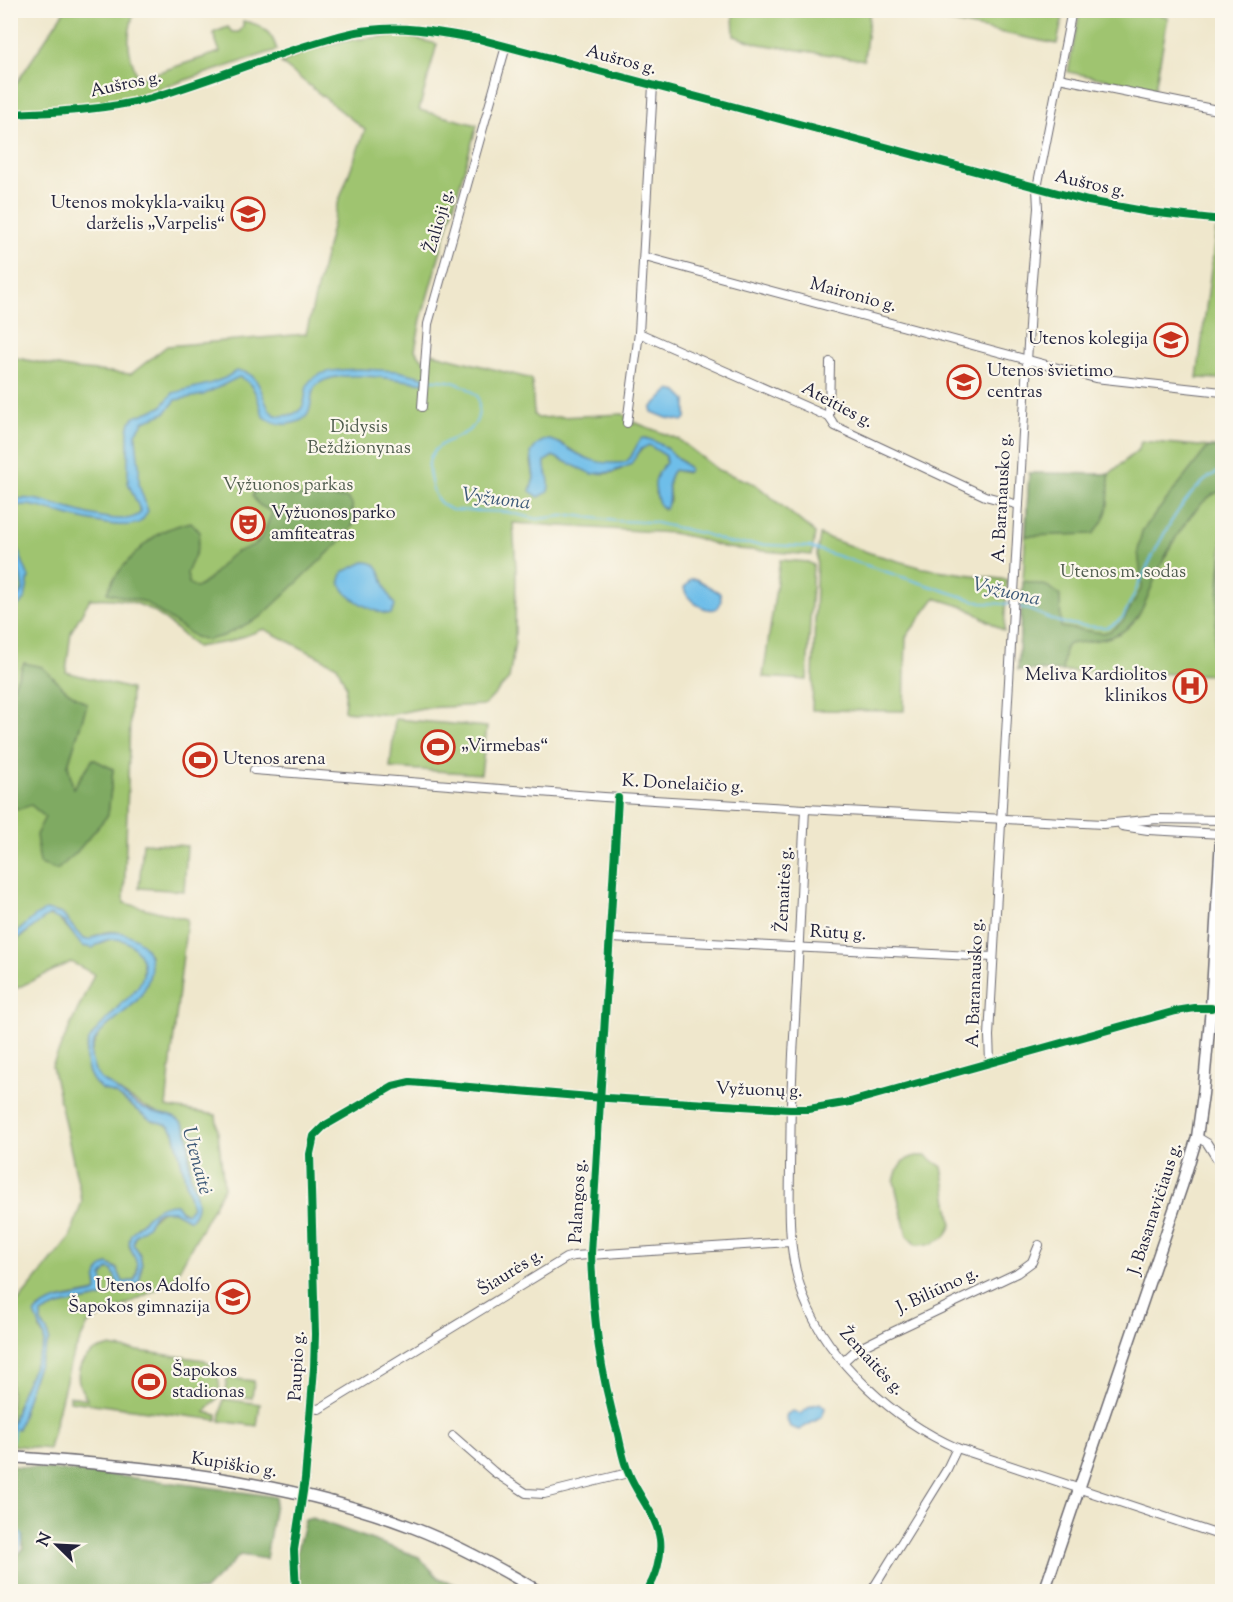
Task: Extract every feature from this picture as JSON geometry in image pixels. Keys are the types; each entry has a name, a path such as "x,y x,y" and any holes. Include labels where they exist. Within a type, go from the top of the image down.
{"main road":[{"name":"J. Basanavičiaus g.","path":"1044,1592 1197,1137 1211,1008 1222,820"},
{"name":"Kupiškio g.","path":"10,1457 87,1462 179,1473 303,1494 415,1529 484,1560 540,1592"}],"street":[{"name":"A. Baranausko g.","path":"990,1062 989,1036 1000,818 1038,208 1037,188 1072,10"},
{"name":"Aušros g.","path":"10,114 107,107 150,98 286,52 369,30 390,28 440,32 506,46 1037,188 1124,208 1222,220"},
{"name":"Žalioji g.","path":"422,407 428,324 506,46"},
{"path":"1059,78 1222,111"},
{"path":"627,423 639,333 645,257 653,85"},
{"name":"Maironio g.","path":"645,257 1095,378 1222,392"},
{"name":"Ateities g.","path":"639,333 829,417 835,426 921,467 986,496 1019,505"},
{"path":"829,417 830,362"},
{"name":"K. Donelaičio g.","path":"254,770 618,798 1110,824 1148,830 1222,834"},
{"name":"Palangos g.","path":"618,798 591,1253 598,1354 609,1404 628,1473 648,1507 660,1537 656,1572 646,1592"},
{"name":"Žemaitės g.","path":"805,809 790,1109 790,1242 804,1297 823,1334 844,1362 877,1396 925,1432 957,1448 1222,1536"},
{"name":"K. Donelaičio g.","path":"1110,824 1157,819 1222,820"},
{"name":"Rūtų g.","path":"610,938 993,957"},
{"name":"Vyžuonų g.","path":"311,1141 324,1126 393,1086 410,1082 600,1097 809,1109 850,1102 1176,1011 1211,1008"},
{"path":"1197,1137 1207,1143 1222,1167"},
{"name":"Paupio g.","path":"296,1592 294,1550 303,1494 315,1334 311,1141"},
{"name":"Šiaurės g.","path":"311,1408 319,1409 566,1258 591,1253 790,1242"},
{"name":"J. Biliūno g.","path":"844,1362 856,1350 1017,1273 1032,1262 1039,1245"},
{"path":"453,1436 494,1472 526,1493 544,1494 628,1473"},
{"path":"871,1592 946,1471 957,1448"}],"green space":[{"path":"1064,10 1057,44 895,11"},
{"path":"64,11 134,11 129,45 138,79 220,52 213,33 228,27 232,32 239,32 243,27 243,21 256,24 265,30 272,38 277,50 128,98 54,109 21,110 11,107 12,90"},
{"path":"728,11 870,11 864,60 759,44 734,36 733,13"},
{"path":"1080,11 1147,11 1168,17 1155,89 1068,72"},
{"path":"401,35 437,44 419,110 477,125 421,319 415,350 427,365 431,353 532,379 534,415 538,418 623,414 631,421 678,439 718,470 755,484 815,533 812,555 726,548 672,533 513,523 516,568 515,642 509,679 485,705 423,708 389,715 344,711 346,686 337,666 264,629 228,642 196,647 149,609 124,600 90,599 71,632 66,672 131,689 124,903 187,919 166,1107 216,1115 224,1187 173,1281 88,1324 71,1360 49,1449 11,1445 11,1310 70,1238 82,1201 52,1066 94,974 71,962 11,989 11,944 42,920 54,917 61,921 83,946 97,945 110,939 130,943 142,959 142,980 138,989 122,1002 92,1036 86,1053 87,1066 92,1079 100,1088 117,1095 147,1117 172,1129 192,1207 187,1213 181,1211 175,1204 167,1207 152,1214 135,1230 129,1246 137,1267 134,1281 123,1282 117,1268 108,1264 96,1280 96,1292 61,1299 38,1309 44,1344 16,1408 18,1429 32,1381 49,1340 47,1331 41,1322 41,1314 63,1305 102,1297 102,1279 107,1270 112,1270 120,1287 134,1286 139,1282 142,1262 133,1244 135,1236 164,1211 172,1211 190,1220 195,1189 190,1176 189,1141 186,1130 101,1080 91,1060 92,1050 101,1032 140,996 150,955 129,937 114,932 98,934 89,940 83,939 62,914 53,911 23,927 11,938 11,807 19,809 31,805 46,817 108,815 113,769 73,789 68,765 87,704 66,690 42,667 24,663 11,692 11,357 74,369 131,374 167,346 306,334 337,206 365,130 281,63 313,48 351,40","holes":["646,438 666,448 689,468 686,473 674,470 671,474 670,501 663,509 655,493 666,463 666,456 649,444 625,467 616,472 588,471 553,456 545,460 530,491 534,478 531,461 560,443 590,460 615,465 624,463 633,456"]},
{"path":"1216,230 1222,231 1222,379 1197,378"},
{"name":"Utenos m. sodas","path":"1141,441 1222,448 1222,675 1018,670 1029,473 1109,474 1139,449"},
{"path":"1208,447 1222,448 1222,491 1212,495 1203,503 1184,525 1163,562 1136,619 1130,626 1111,637 1069,644 1065,649 1062,671 1018,670 1023,581 1047,586 1060,596 1061,627 1103,633 1110,631 1123,621 1142,587 1138,551 1142,531"},
{"path":"1029,473 1109,474 1109,499 1106,513 1093,534 1026,536"},
{"path":"270,488 303,497 347,498 352,504 353,525 343,539 261,617 223,636 208,640 195,637 145,602 107,593 116,576 141,547 168,529 191,522 200,532 197,550 187,573 189,583 196,588 201,585 233,554 258,542 272,512 259,505 252,496 255,491"},
{"path":"820,535 870,553 923,568 1007,580 1004,631 967,608 935,598 906,637 904,711 812,710 817,553"},
{"path":"1222,548 1222,675 1212,674"},
{"path":"780,560 808,562 813,565 807,680 763,677"},
{"path":"24,663 42,667 66,690 87,704 68,765 73,788 93,759 113,769 108,815 76,853 57,870 40,864 36,835 45,817 31,805 19,809 11,807 11,692"},
{"name":"„Virmebas“","path":"395,719 487,727 481,774 390,768"},
{"path":"143,843 187,846 184,891 139,888"},
{"path":"915,1156 926,1156 942,1167 952,1225 945,1237 932,1244 916,1245 907,1236 894,1181 903,1161"},
{"name":"Šapokos stadionas","path":"108,1347 205,1360 216,1373 219,1387 218,1398 205,1412 217,1415 217,1420 70,1401 70,1396 87,1399 78,1378 81,1365 95,1351"},
{"path":"227,1378 254,1381 252,1398 225,1395"},
{"path":"223,1399 260,1404 257,1426 220,1421"},
{"path":"11,1466 144,1479 276,1497 266,1559 240,1555 204,1591 11,1591 11,1563 23,1549 23,1535 11,1533"},
{"path":"312,1518 419,1557 439,1578 463,1588 484,1591 301,1591 296,1554 305,1520"}],"water":[{"path":"359,369 398,371 427,378 427,383 355,376 328,379 314,389 309,412 305,418 298,422 284,424 275,423 263,416 253,388 239,377 203,395 176,400 165,413 144,421 136,433 136,439 139,485 148,511 140,522 115,525 39,507 18,505 11,507 11,500 31,499 108,518 133,517 141,512 128,483 128,430 130,422 135,417 161,407 173,393 209,384 236,371 254,378 269,409 274,414 281,416 292,414 303,406 306,389 313,378 329,371"},
{"path":"669,390 678,392 686,400 686,418 683,421 652,412 651,408"},
{"path":"642,438 661,445 689,468 688,472 674,470 671,475 666,509 660,506 655,483 658,473 666,463 666,456 649,445 641,449 630,465 612,472 592,474 553,456 545,461 549,482 548,492 539,497 530,491 534,478 531,453 542,441 559,443 582,456 597,461 618,463 629,459"},
{"path":"11,524 17,532 17,548 29,577 25,599 11,613 11,608 23,590 17,557 12,547"},
{"path":"364,562 377,566 395,605 391,614 378,612 361,604 342,587 340,581 343,572"},
{"path":"691,579 696,579 720,593 721,602 718,607 706,608 692,601 684,588"},
{"path":"46,910 62,914 83,939 89,940 110,932 122,933 141,942 147,951 150,974 145,987 140,997 99,1034 91,1052 92,1062 101,1079 130,1100 150,1111 172,1116 183,1124 188,1137 189,1171 197,1205 190,1220 174,1211 160,1211 135,1236 133,1244 139,1253 141,1267 139,1282 134,1286 120,1287 112,1270 108,1269 102,1276 104,1292 102,1297 63,1305 41,1314 41,1322 47,1331 49,1340 32,1381 18,1429 11,1428 21,1394 44,1344 44,1337 35,1313 55,1301 96,1292 99,1272 108,1264 117,1269 123,1282 134,1281 137,1267 129,1240 131,1234 150,1214 162,1206 176,1204 181,1211 187,1213 192,1207 172,1129 151,1120 117,1095 100,1088 92,1079 87,1066 87,1047 92,1036 131,995 142,979 141,957 135,948 115,939 104,941 93,948 82,946 64,922 50,915 11,944 11,938 35,916"},
{"path":"820,1403 825,1408 822,1417 799,1430 790,1427 787,1414 793,1411 800,1414"}],"waterway":[{"name":"Vyžuona","path":"426,380 454,383 467,388 478,397 479,412 476,423 462,435 436,449 429,461 435,495 442,504 452,510 507,512 537,519 571,515 616,521 652,522 705,534 729,543 810,547 982,603 1011,604"},
{"name":"Vyžuona","path":"1016,606 1066,623 1103,627 1113,624 1123,617 1176,514 1205,480 1222,470"},
{"name":"Utenaitė","path":"12,1441 15,1426"},
{"name":"Utenaitė","path":"10,1522 22,1536 19,1549 10,1556"}],"cycle path":[{"path":"10,114 82,110 134,102 341,36 363,31 411,29 479,39 1088,201 1149,212 1222,220"},
{"path":"618,798 591,1253 598,1345 606,1389 627,1469 655,1521 660,1539 658,1567 646,1592"},
{"path":"296,1592 294,1550 305,1479 314,1368 310,1154 314,1136 324,1126 393,1086 410,1082 590,1097 809,1109 850,1102 1176,1011 1211,1008"}],"place":[{"name":"Utenos mokykla-vaikų darželis „Varpelis“","path":"248,214"},
{"name":"Utenos kolegija","path":"1171,340"},
{"name":"Utenos švietimo centras","path":"964,382"},
{"name":"Vyžuonos parko amfiteatras","path":"248,524"},
{"name":"Meliva Kardiolitos klinikos","path":"1190,686"},
{"name":"„Virmebas“","path":"438,747"},
{"name":"Utenos arena","path":"200,760"},
{"name":"Utenos Adolfo Šapokos gimnazija","path":"233,1297"},
{"name":"Šapokos stadionas","path":"149,1382"}],"park label":[{"name":"Didysis Beždžionynas","path":"359,438"},
{"name":"Vyžuonos parkas","path":"288,486"}]}
